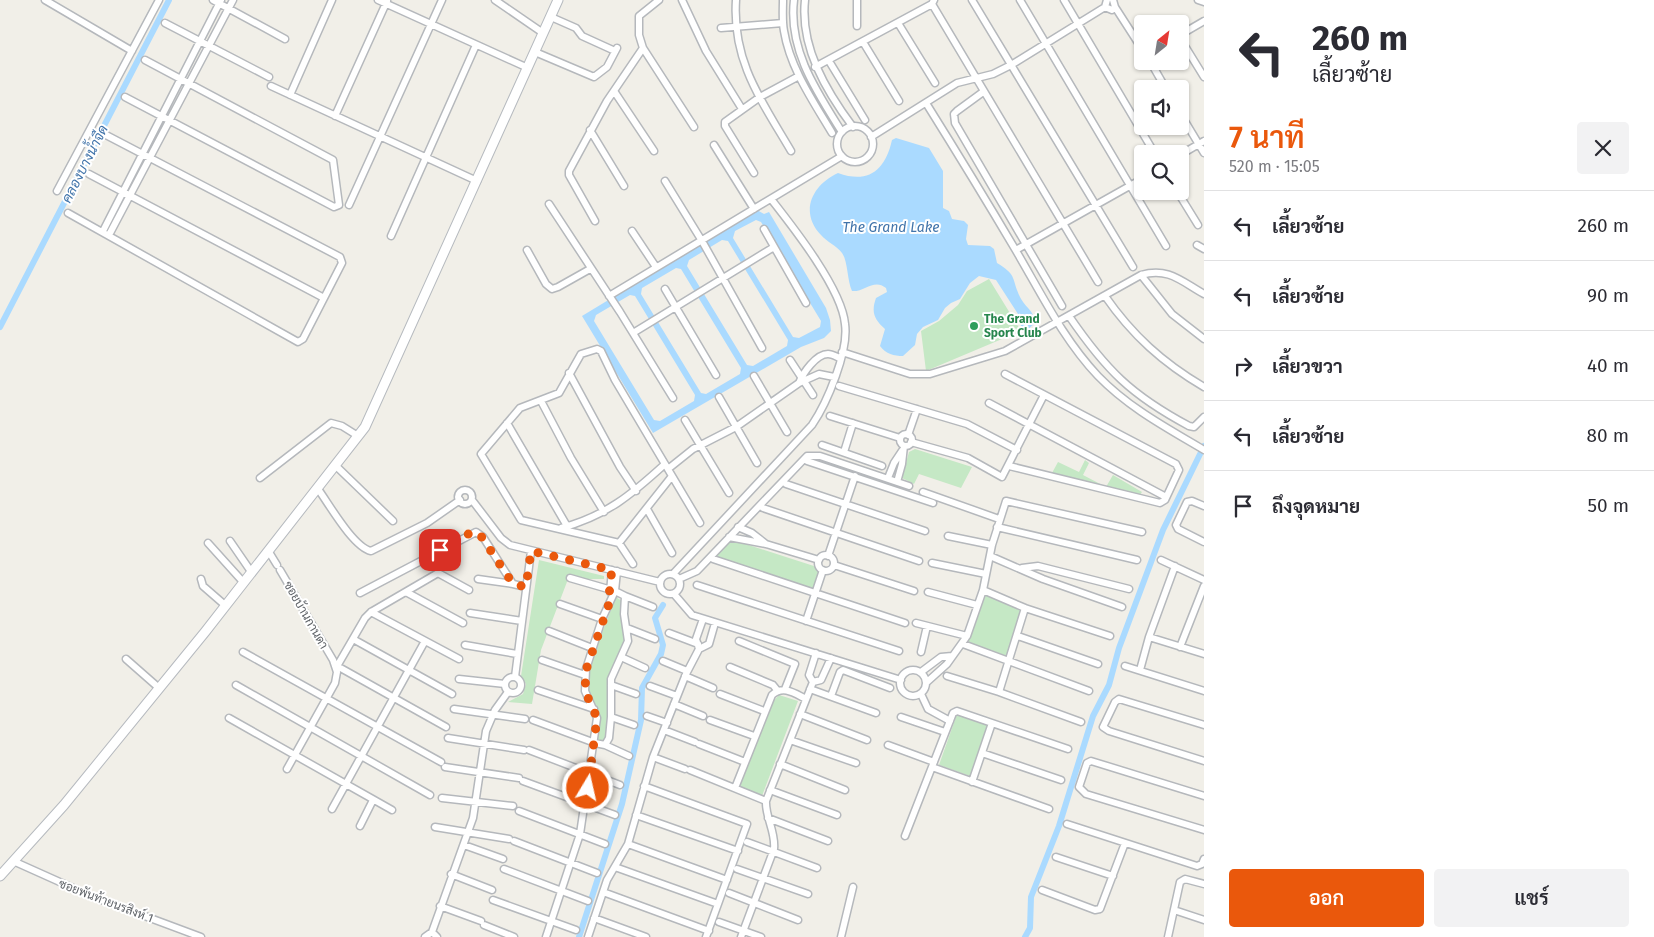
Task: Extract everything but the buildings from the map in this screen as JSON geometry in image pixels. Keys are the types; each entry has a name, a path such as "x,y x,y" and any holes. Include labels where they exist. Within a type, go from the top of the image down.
{"street":[{"path":"45,0 132,51"},
{"path":"57,190 159,0"},
{"path":"213,0 220,2 285,39"},
{"path":"106,233 130,195 233,0"},
{"path":"290,95 332,0"},
{"path":"378,0 528,68"},
{"path":"349,205 442,0"},
{"path":"495,0 543,33"},
{"path":"0,876 64,805 226,606 358,436 375,408 558,0"},
{"path":"659,0 640,16 639,34 642,48 694,127"},
{"path":"682,0 706,51 742,109"},
{"path":"736,0 736,28 746,73 791,151"},
{"path":"783,0 783,23 790,53 799,76 832,133"},
{"path":"794,0 794,19 804,69 842,132"},
{"path":"805,0 808,32 815,67 852,127"},
{"path":"857,0 857,26"},
{"path":"972,0 1133,267"},
{"path":"1020,0 1166,246"},
{"path":"1064,0 1150,145"},
{"path":"1198,0 1204,2"},
{"path":"106,233 123,192 220,2"},
{"path":"335,116 386,2"},
{"path":"815,67 898,23 933,2 982,92 1098,282"},
{"path":"871,137 957,83 976,79 1011,65 1077,24 1106,3 1112,10 1114,3"},
{"path":"1114,3 1134,36"},
{"path":"535,52 594,77 607,67 616,49 582,36 576,28 551,17"},
{"path":"1189,30 1204,21"},
{"path":"165,23 269,77"},
{"path":"721,28 783,23"},
{"path":"898,23 935,83"},
{"path":"863,42 900,101"},
{"path":"391,236 476,45"},
{"path":"595,221 569,175 575,158 590,130 642,48"},
{"path":"1189,52 1204,77"},
{"path":"125,97 334,208 339,205 333,160 145,60"},
{"path":"829,61 865,120"},
{"path":"1195,62 1204,68"},
{"path":"754,173 725,126 725,122 742,109 799,76"},
{"path":"271,86 477,180"},
{"path":"614,91 654,151"},
{"path":"982,92 961,107 954,114 954,118 1062,306"},
{"path":"926,103 1016,250 1057,322 1081,357 1112,389 1148,417 1204,450"},
{"path":"1189,125 1202,143 1204,153"},
{"path":"852,127 864,129 871,137 872,150 865,159 854,162 842,156 837,142 842,132 852,127"},
{"path":"590,130 624,186"},
{"path":"68,213 295,342 302,341 342,263 342,258 106,135"},
{"path":"1189,151 1202,143"},
{"path":"714,145 754,209"},
{"path":"609,296 702,242 842,156"},
{"path":"89,174 324,298"},
{"path":"665,181 762,348"},
{"path":"1016,250 1134,183"},
{"path":"673,574 679,580 680,588 674,594 668,594 662,591 660,582 664,576 673,574 812,425 823,407 841,355 846,324 839,302 802,239 771,199"},
{"path":"1183,200 1198,225"},
{"path":"549,204 590,269 634,333 672,398"},
{"path":"764,229 806,303"},
{"path":"632,231 656,267"},
{"path":"1197,245 1204,249"},
{"path":"634,333 774,247"},
{"path":"527,250 546,284 552,288 558,287 590,269"},
{"path":"802,381 821,356 828,354 841,355 920,375 995,354 1106,296 1141,275 1155,271 1164,272 1204,294"},
{"path":"1141,275 1172,314 1204,339"},
{"path":"665,289 677,306 716,375"},
{"path":"1106,296 1121,318 1145,345 1171,367 1204,387"},
{"path":"1069,316 1092,349 1113,374 1141,397 1189,426 1194,427 1204,417"},
{"path":"633,564 619,543 563,527 519,518 482,456 484,449 523,406 559,393 581,354 597,349 601,351 615,380 700,523"},
{"path":"790,360 802,381 813,395"},
{"path":"569,373 620,467 636,491"},
{"path":"563,527 604,512 668,470 700,444 736,427 802,381 819,374 834,377"},
{"path":"1005,374 1178,465 1179,472 1163,502 1158,503 1009,466"},
{"path":"754,376 788,432"},
{"path":"839,386 970,424 1017,450"},
{"path":"917,409 908,435 912,442 968,458 1004,477 1044,395"},
{"path":"718,397 757,463"},
{"path":"541,401 571,458 604,512"},
{"path":"989,403 1166,497"},
{"path":"830,416 900,438"},
{"path":"685,420 729,493"},
{"path":"260,478 331,423 342,426 358,436"},
{"path":"507,423 563,527"},
{"path":"844,452 852,423"},
{"path":"900,438 902,435 908,435"},
{"path":"897,482 902,464 903,448 900,438"},
{"path":"888,478 894,462 903,448 912,442"},
{"path":"822,445 882,466"},
{"path":"679,580 697,571 729,536 810,455 909,486"},
{"path":"807,461 933,503"},
{"path":"336,466 393,521"},
{"path":"619,543 647,509 668,470"},
{"path":"828,556 855,476"},
{"path":"786,484 925,531"},
{"path":"318,489 352,537 360,545 371,551 427,524 460,500"},
{"path":"460,500 460,494 466,490 471,494 472,500 501,538 516,548 660,582"},
{"path":"923,492 999,519"},
{"path":"460,500 466,504 472,500"},
{"path":"926,682 947,664 967,636 983,590 992,545 1006,501 1142,532"},
{"path":"1204,506 1192,501 1187,502 1176,525 1178,529 1204,542"},
{"path":"763,508 919,561"},
{"path":"647,509 672,553"},
{"path":"738,527 752,533 766,544"},
{"path":"997,527 1137,560"},
{"path":"360,593 476,532 483,537 513,584"},
{"path":"729,536 766,544 819,560"},
{"path":"948,536 992,545"},
{"path":"230,542 252,573"},
{"path":"208,543 244,583"},
{"path":"515,677 531,551"},
{"name":"ซอยบ้านกานดา","path":"269,552 336,665"},
{"path":"819,560 822,557 828,556 833,560 834,565"},
{"path":"990,556 1043,579 1122,607"},
{"path":"713,559 905,623"},
{"path":"819,560 820,567 824,570"},
{"path":"1161,560 1204,580"},
{"path":"932,563 986,574"},
{"path":"824,570 831,569 834,565"},
{"path":"834,565 914,591"},
{"path":"1020,568 1038,566 1128,589"},
{"path":"1140,670 1149,637 1175,566"},
{"path":"546,937 572,863 586,804 597,718 585,691 585,675 592,648 612,592 614,570"},
{"path":"806,621 824,570"},
{"path":"286,769 336,680 336,665 365,618 371,612 438,574 469,590"},
{"path":"570,578 653,607"},
{"path":"201,579 203,586 226,606"},
{"path":"478,579 526,587"},
{"path":"697,585 899,651"},
{"path":"1180,647 1204,586"},
{"path":"983,590 1025,608 1110,636"},
{"path":"406,592 463,623"},
{"path":"928,592 977,605"},
{"path":"674,594 685,610 702,619 900,680"},
{"path":"605,745 609,738 611,717 610,685 628,641 624,614 625,596"},
{"path":"560,604 602,619"},
{"path":"999,692 1018,636 1025,608"},
{"path":"371,612 459,659"},
{"path":"470,613 522,621"},
{"path":"588,937 603,892 614,867 628,844 653,757 698,646 696,639 702,619"},
{"path":"916,622 967,636"},
{"path":"669,633 698,646 709,644 715,623"},
{"path":"921,652 927,626"},
{"path":"627,628 655,639"},
{"path":"549,631 592,648"},
{"path":"1018,636 1098,664"},
{"path":"1149,637 1204,654"},
{"path":"353,639 452,694"},
{"path":"332,809 425,641"},
{"path":"735,788 764,711 772,695 781,690 795,664 739,641"},
{"path":"963,644 1009,663 1089,691"},
{"path":"465,645 518,654"},
{"path":"243,652 443,764 521,780 615,816"},
{"path":"816,653 809,675 812,685 831,696 876,713"},
{"path":"900,680 909,670 921,672 941,657 952,656"},
{"path":"621,657 644,668"},
{"path":"742,934 775,841 768,818 766,801 812,685 821,680 830,658"},
{"path":"126,660 159,688"},
{"path":"542,660 585,675"},
{"path":"663,661 713,688"},
{"path":"336,665 446,727"},
{"path":"1125,666 1204,691"},
{"path":"730,667 806,699"},
{"path":"831,696 840,672 843,670 890,688"},
{"path":"900,680 904,692 912,696 921,694 926,688 926,682 921,672"},
{"path":"947,676 999,692 1081,722"},
{"path":"515,677 520,681 521,687 514,693 508,692 505,684 508,678 515,677"},
{"path":"458,679 505,684"},
{"path":"236,685 430,794"},
{"path":"610,685 636,694"},
{"path":"650,686 677,696"},
{"path":"538,690 594,709"},
{"path":"425,937 432,932 451,874 468,834 475,802 483,744 493,715 508,692"},
{"path":"720,694 764,711"},
{"path":"921,694 928,708 934,714 950,721"},
{"path":"1204,725 1122,700 1115,702 1104,724 1109,731 1204,761"},
{"path":"674,704 703,716"},
{"path":"454,709 525,719"},
{"path":"905,836 953,713 957,711 1068,749"},
{"path":"800,714 867,740"},
{"path":"647,716 697,743 745,762"},
{"path":"611,717 634,725"},
{"path":"901,717 945,732"},
{"path":"229,718 392,810"},
{"path":"533,720 605,745 629,756"},
{"path":"710,720 754,736"},
{"path":"972,782 992,723"},
{"path":"448,738 526,750 620,785"},
{"path":"790,740 856,763"},
{"path":"888,745 972,782 1049,809"},
{"path":"982,753 1061,780"},
{"path":"653,757 766,801"},
{"path":"1204,796 1091,761 1087,763 1079,786 1084,793 1204,830"},
{"path":"780,764 845,790"},
{"path":"603,892 707,934 747,824 644,786"},
{"path":"770,790 837,815"},
{"path":"442,798 513,806"},
{"path":"360,826 373,800"},
{"path":"519,811 605,844"},
{"path":"636,815 738,851"},
{"path":"768,818 828,842"},
{"path":"1067,824 1197,866 1202,864 1204,859"},
{"path":"434,827 512,840 597,873"},
{"path":"747,842 817,868"},
{"path":"1042,890 1098,910 1101,907 1125,843"},
{"path":"628,844 727,880"},
{"path":"464,845 503,859"},
{"path":"1056,857 1113,876"},
{"name":"ซอยพันท้ายนรสิงห์ 1","path":"13,861 54,881 201,937"},
{"path":"614,867 718,904"},
{"path":"737,868 808,894"},
{"path":"504,869 588,901"},
{"path":"451,874 492,890"},
{"path":"1168,937 1179,886 1183,880 1204,884"},
{"path":"841,937 853,888"},
{"path":"729,893 798,920"},
{"path":"493,900 576,930"},
{"path":"440,906 514,937"},
{"path":"1174,910 1204,920"},
{"path":"594,918 646,937"},
{"path":"719,922 742,934 760,937"},
{"path":"432,932 438,937"}],"green space":[{"name":"The Grand Sport Club","path":"989,279 1021,331 926,371 921,331 939,321 958,305 967,291"},
{"path":"915,449 972,467 961,488 919,474 914,484 902,478 909,452"},
{"path":"1085,460 1089,463 1083,475 1106,487 1113,475 1142,492 1139,496 1052,473 1058,462 1079,472"},
{"path":"730,539 817,567 820,573 815,589 713,557"},
{"path":"539,560 604,576 604,579 585,579 570,574 541,650 532,704 508,702 523,694 526,684 521,676"},
{"path":"986,594 1023,608 1007,657 968,643"},
{"path":"616,597 622,601 621,612 625,643 609,673 606,737 603,742 597,742 600,715 589,693 587,676 590,663"},
{"path":"779,695 798,701 762,796 739,787 769,706"},
{"path":"957,714 988,725 970,776 939,765"}],"water":[{"name":"The Grand Lake","path":"896,138 929,148 943,171 943,208 949,211 952,219 964,221 968,225 966,239 968,245 990,246 994,249 997,263 1011,274 1022,301 1032,312 1034,324 1027,330 1022,330 1018,314 996,280 979,276 970,283 960,299 945,308 938,320 923,327 917,334 915,345 903,356 890,354 880,346 885,329 874,315 874,307 876,298 887,292 886,288 877,284 852,291 844,256 814,226 810,208 815,192 829,178 838,173 858,177 874,172 885,160 892,140"},
{"path":"757,210 764,214 769,212 826,308 831,331 824,338 801,347 653,433 582,316","holes":["756,220 761,222 821,321 820,327 799,338 793,337 733,238 735,231","722,240 728,241 788,340 787,346 753,366 747,365 687,266 689,260","676,268 681,269 741,368 740,374 706,394 701,393 641,294 642,288","630,295 635,296 695,395 694,401 660,421 654,420 594,321 596,315"]}],"waterway":[{"name":"คลองบางน้ำจืด","path":"0,327 169,0"},
{"path":"1025,937 1030,928 1031,897 1059,826 1093,716 1109,685 1119,648 1163,530 1204,446"},
{"path":"579,937 622,804 641,720 642,688 661,654 663,645 655,618 663,605"}],"place":[{"name":"The Grand Sport Club","path":"974,326"}],"route":[{"path":"440,550 472,532 479,533 513,584 526,587 531,551 612,570 609,590 612,595 589,656 584,683 585,691 597,718 588,788"}]}
